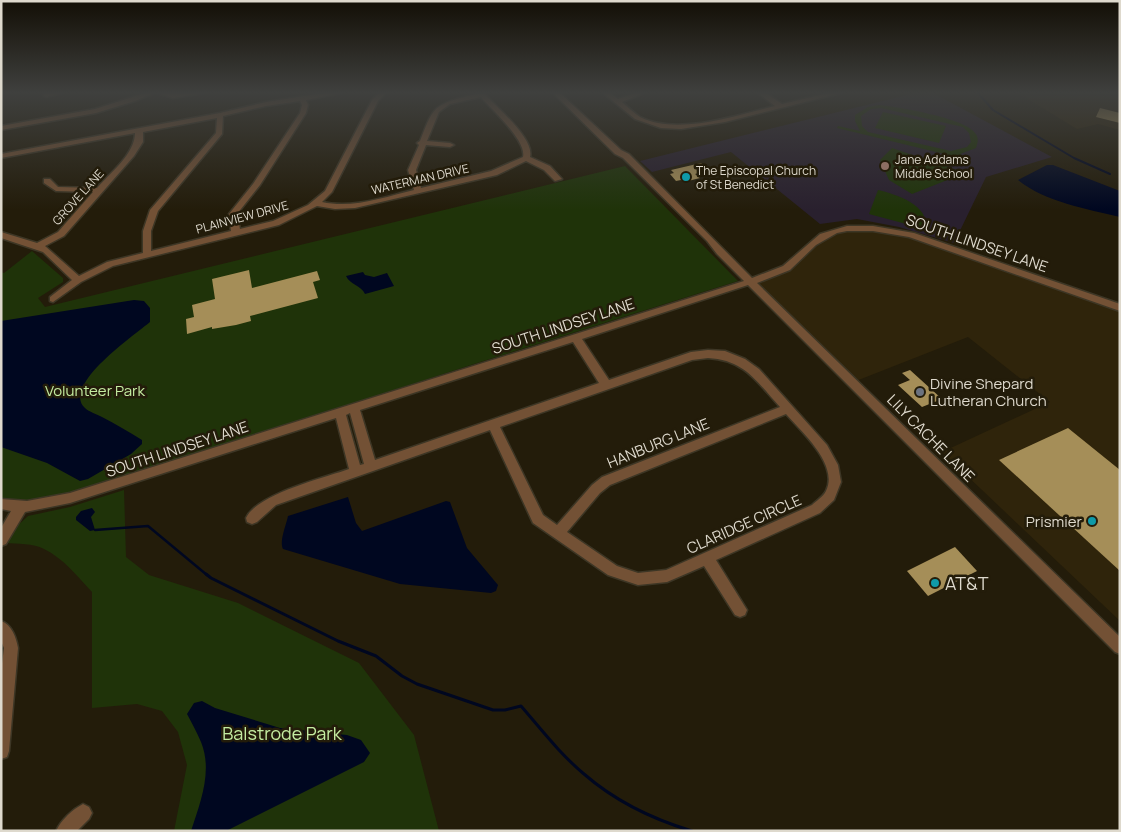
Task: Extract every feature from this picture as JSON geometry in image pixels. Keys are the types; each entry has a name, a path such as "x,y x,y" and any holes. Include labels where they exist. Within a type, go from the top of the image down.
{"street":[{"path":"1,156 129,132"},
{"name":"GROVE LANE","path":"38,246 61,234 98,190 132,154 139,142 139,132"},
{"path":"147,254 147,231 154,210 220,132"},
{"path":"236,233 233,214 256,185 290,132"},
{"name":"PLAINVIEW DRIVE","path":"53,299 78,280 110,264 276,223 296,215 317,203 328,192 359,132"},
{"path":"419,190 412,170 426,132"},
{"path":"516,132 524,141 528,151 526,158 547,168 558,179"},
{"name":"LILY CACHE LANE","path":"597,132 671,208 706,242 720,252 1120,647"},
{"path":"421,143 450,145"},
{"name":"WATERMAN DRIVE","path":"317,203 335,207 348,207 494,173 526,158"},
{"path":"47,181 56,189 98,190"},
{"name":"SOUTH LINDSEY LANE","path":"1,504 21,507 37,506 70,498 750,282 791,266 812,244 828,234 849,229 870,228 910,235 1120,308"},
{"path":"1,235 46,250 78,280"},
{"path":"576,338 606,384"},
{"name":"CLARIDGE CIRCLE","path":"252,518 272,501 606,384 691,356 708,354 725,355 741,362 755,372 823,448 832,465 835,482 830,496 816,509 666,576 638,579 613,571 538,519 493,424"},
{"path":"354,409 371,466"},
{"name":"HANBURG LANE","path":"558,533 596,489 606,481 788,409"},
{"path":"340,413 356,472"},
{"path":"1,540 21,507"},
{"path":"707,558 740,610"},
{"path":"1,628 9,639 11,648 1,751"},
{"path":"65,831 83,813"}],"shaded area":[{"name":"Jane Addams Middle School","path":"758,132 1005,132 1052,157 986,177 954,243 899,227 857,219 820,224 731,152 652,172 640,161"},
{"path":"853,230 869,230 907,236 1120,310 1120,621 942,452 1050,402 968,337 856,381 755,283 793,268 815,243 824,238"}],"green space":[{"path":"853,132 868,132 951,151 967,147 971,142 968,132 974,132 978,140 976,148 960,154 962,155 961,158"},
{"path":"891,132 944,132 939,143"},
{"path":"892,148 957,170 960,175 912,194 889,180 880,160"},
{"name":"Volunteer Park","path":"625,166 738,281 474,364 41,505 1,504 1,272 4,273 32,251 63,278 63,282 38,298 45,307"},
{"path":"878,190 893,194 917,207 923,213 925,229 869,214"},
{"name":"Balstrode Park","path":"124,490 126,557 149,575 238,603 359,663 414,735 439,831 174,831 187,765 178,732 162,711 137,704 92,708 92,592 70,568 51,553 40,547 5,543 15,528 28,516 70,507"}],"water":[{"path":"1047,165 1053,165 1120,191 1120,217 1080,208 1053,199 1029,188 1018,180"},
{"path":"363,272 365,275 374,277 387,273 394,286 365,294 346,276"},
{"path":"134,300 144,301 150,308 150,322 117,348 91,374 83,387 80,398 85,408 142,440 142,444 131,454 88,479 80,481 47,463 1,447 1,321"},
{"path":"348,497 356,523 362,531 446,501 450,502 467,548 498,585 496,591 491,593 400,584 283,549 282,538 288,516"},
{"path":"92,508 95,512 91,517 95,530 90,531 76,520 76,517 81,511"},
{"path":"202,701 215,708 280,728 347,735 361,740 370,753 364,762 226,831 191,831 204,787 206,764 201,742 187,714 194,703"}],"building":[{"name":"The Episcopal Church of St Benedict","path":"701,163 709,170 695,174 700,178 684,182 681,180 676,181 670,174 674,173 671,170"},
{"path":"249,270 252,288 317,271 320,280 313,282 318,298 250,316 251,321 212,329 212,327 187,334 186,319 194,317 192,305 215,299 212,279"},
{"name":"Divine Shepard Lutheran Church","path":"910,370 942,399 922,407 898,385 910,380 902,373"},
{"name":"Prismier","path":"1068,428 1120,470 1120,571 999,460"},
{"name":"AT&T","path":"955,547 977,571 928,596 907,571"}],"waterway":[{"path":"1030,132 1074,158 1110,174"},
{"path":"95,530 148,526 207,575"},
{"path":"206,574 338,641 376,656 402,676 417,684 493,710 505,710 521,706 567,758 608,793 648,815 692,831"}],"place":[{"name":"Jane Addams Middle School","path":"885,166"},
{"name":"The Episcopal Church of St Benedict","path":"686,177"},
{"name":"Divine Shepard Lutheran Church","path":"920,392"},
{"name":"Prismier","path":"1092,521"},
{"name":"AT&T","path":"935,583"}]}
